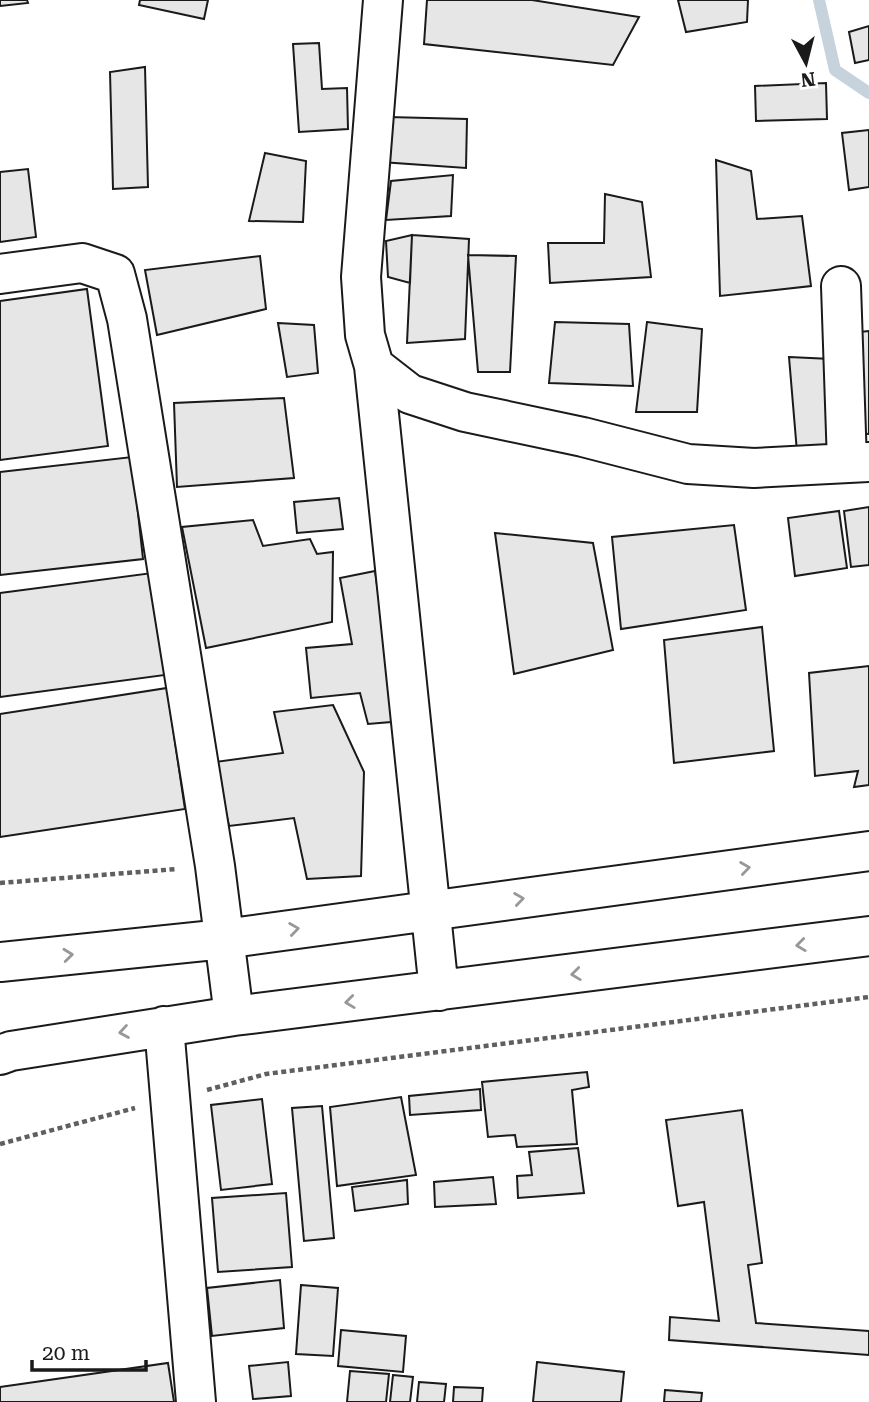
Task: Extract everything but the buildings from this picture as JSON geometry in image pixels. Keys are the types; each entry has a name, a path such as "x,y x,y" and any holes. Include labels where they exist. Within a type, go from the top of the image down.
{"street":[{"path":"383,0 361,277 365,335 374,366 439,991"},
{"path":"0,274 82,264 115,274 127,319 215,866 234,1016"},
{"path":"374,366 410,394 465,412 688,464 754,468 858,462 841,286"},
{"path":"0,962 224,939 869,851"},
{"path":"0,1055 234,1016 869,936"},
{"path":"164,1026 196,1402"}],"path":[{"path":"0,883 215,866"},
{"path":"0,1144 266,1074 869,997"}],"waterway":[{"path":"819,0 835,70 869,93"}]}
